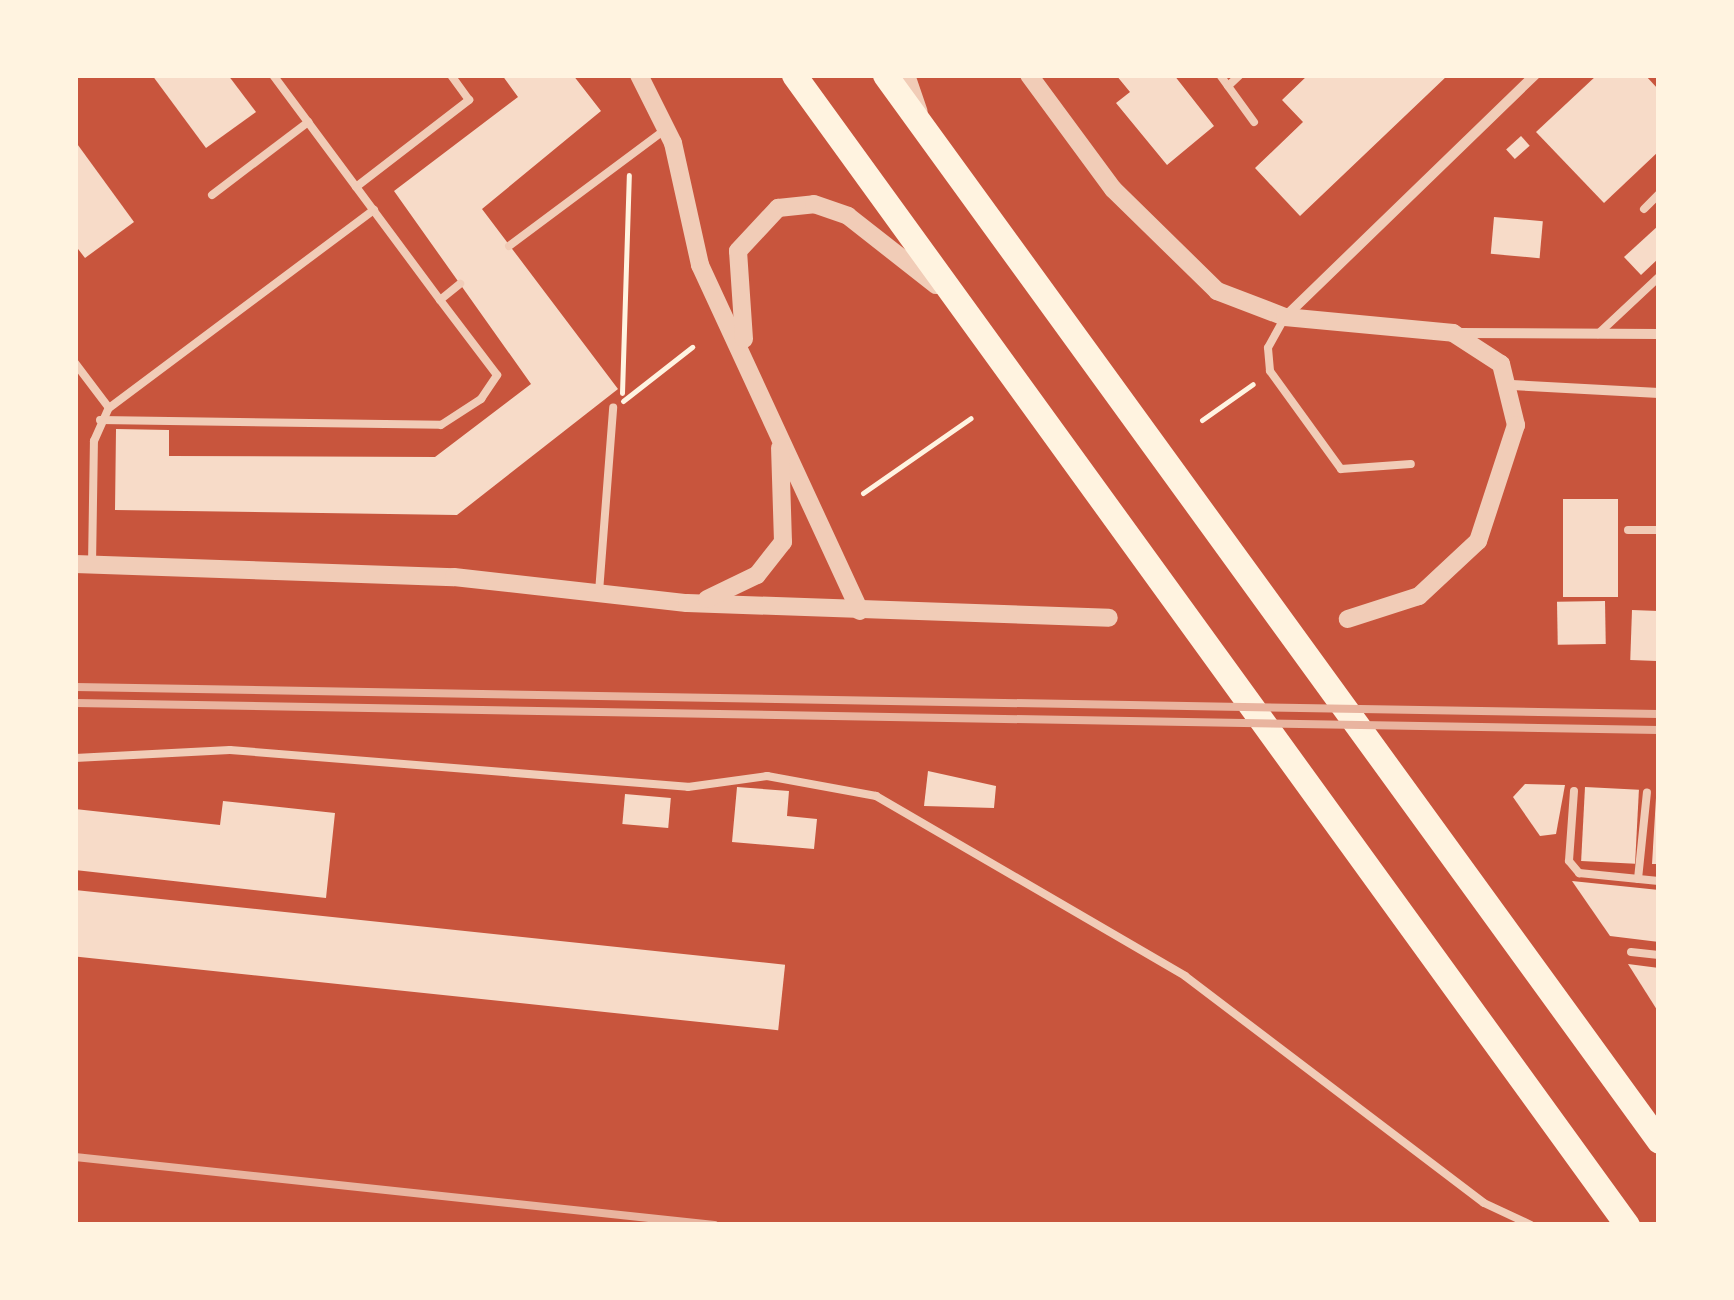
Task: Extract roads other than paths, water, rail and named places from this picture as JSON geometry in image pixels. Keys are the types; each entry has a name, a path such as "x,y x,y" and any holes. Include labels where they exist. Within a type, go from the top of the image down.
{"main road":[{"path":"794,75 954,302 1627,1225"},
{"path":"884,75 1659,1142"}],"street":[{"path":"639,75 667,128 700,264 750,364 860,612"},
{"path":"906,75 927,136"},
{"path":"1029,75 1176,258 1217,291 1286,317 1453,333 1659,334"},
{"path":"1286,317 1534,75"},
{"path":"750,364 734,270 748,234 778,208 814,204 848,216 954,302"},
{"path":"1348,619 1419,596 1478,541 1510,456 1512,385 1489,351 1453,333"},
{"path":"1512,385 1659,393"},
{"path":"686,603 739,587 783,542 776,423"},
{"path":"84,565 454,577 686,603 1109,618"}],"lane":[{"path":"100,420 441,425 482,399 497,375 273,75"},
{"path":"356,187 469,100 450,75"},
{"path":"1220,75 1254,122"},
{"path":"1228,86 1240,75"},
{"path":"212,195 308,122"},
{"path":"509,246 667,128"},
{"path":"1644,209 1659,194"},
{"path":"84,565 100,420 109,408 374,210"},
{"path":"1598,334 1659,278"},
{"path":"440,300 460,284"},
{"path":"1286,317 1268,348 1270,371 1341,470 1411,464"},
{"path":"75,363 109,408"},
{"path":"599,592 613,408"},
{"path":"1628,530 1659,530"},
{"path":"75,758 230,750 688,786 768,776 876,796 1185,976 1484,1203 1531,1225"},
{"path":"1574,791 1569,861 1579,873 1659,881"},
{"path":"1638,879 1646,792"},
{"path":"1631,952 1659,955"}],"railway":[{"path":"75,687 1659,714"},
{"path":"75,703 1659,730"},
{"path":"75,1157 714,1225"}]}
